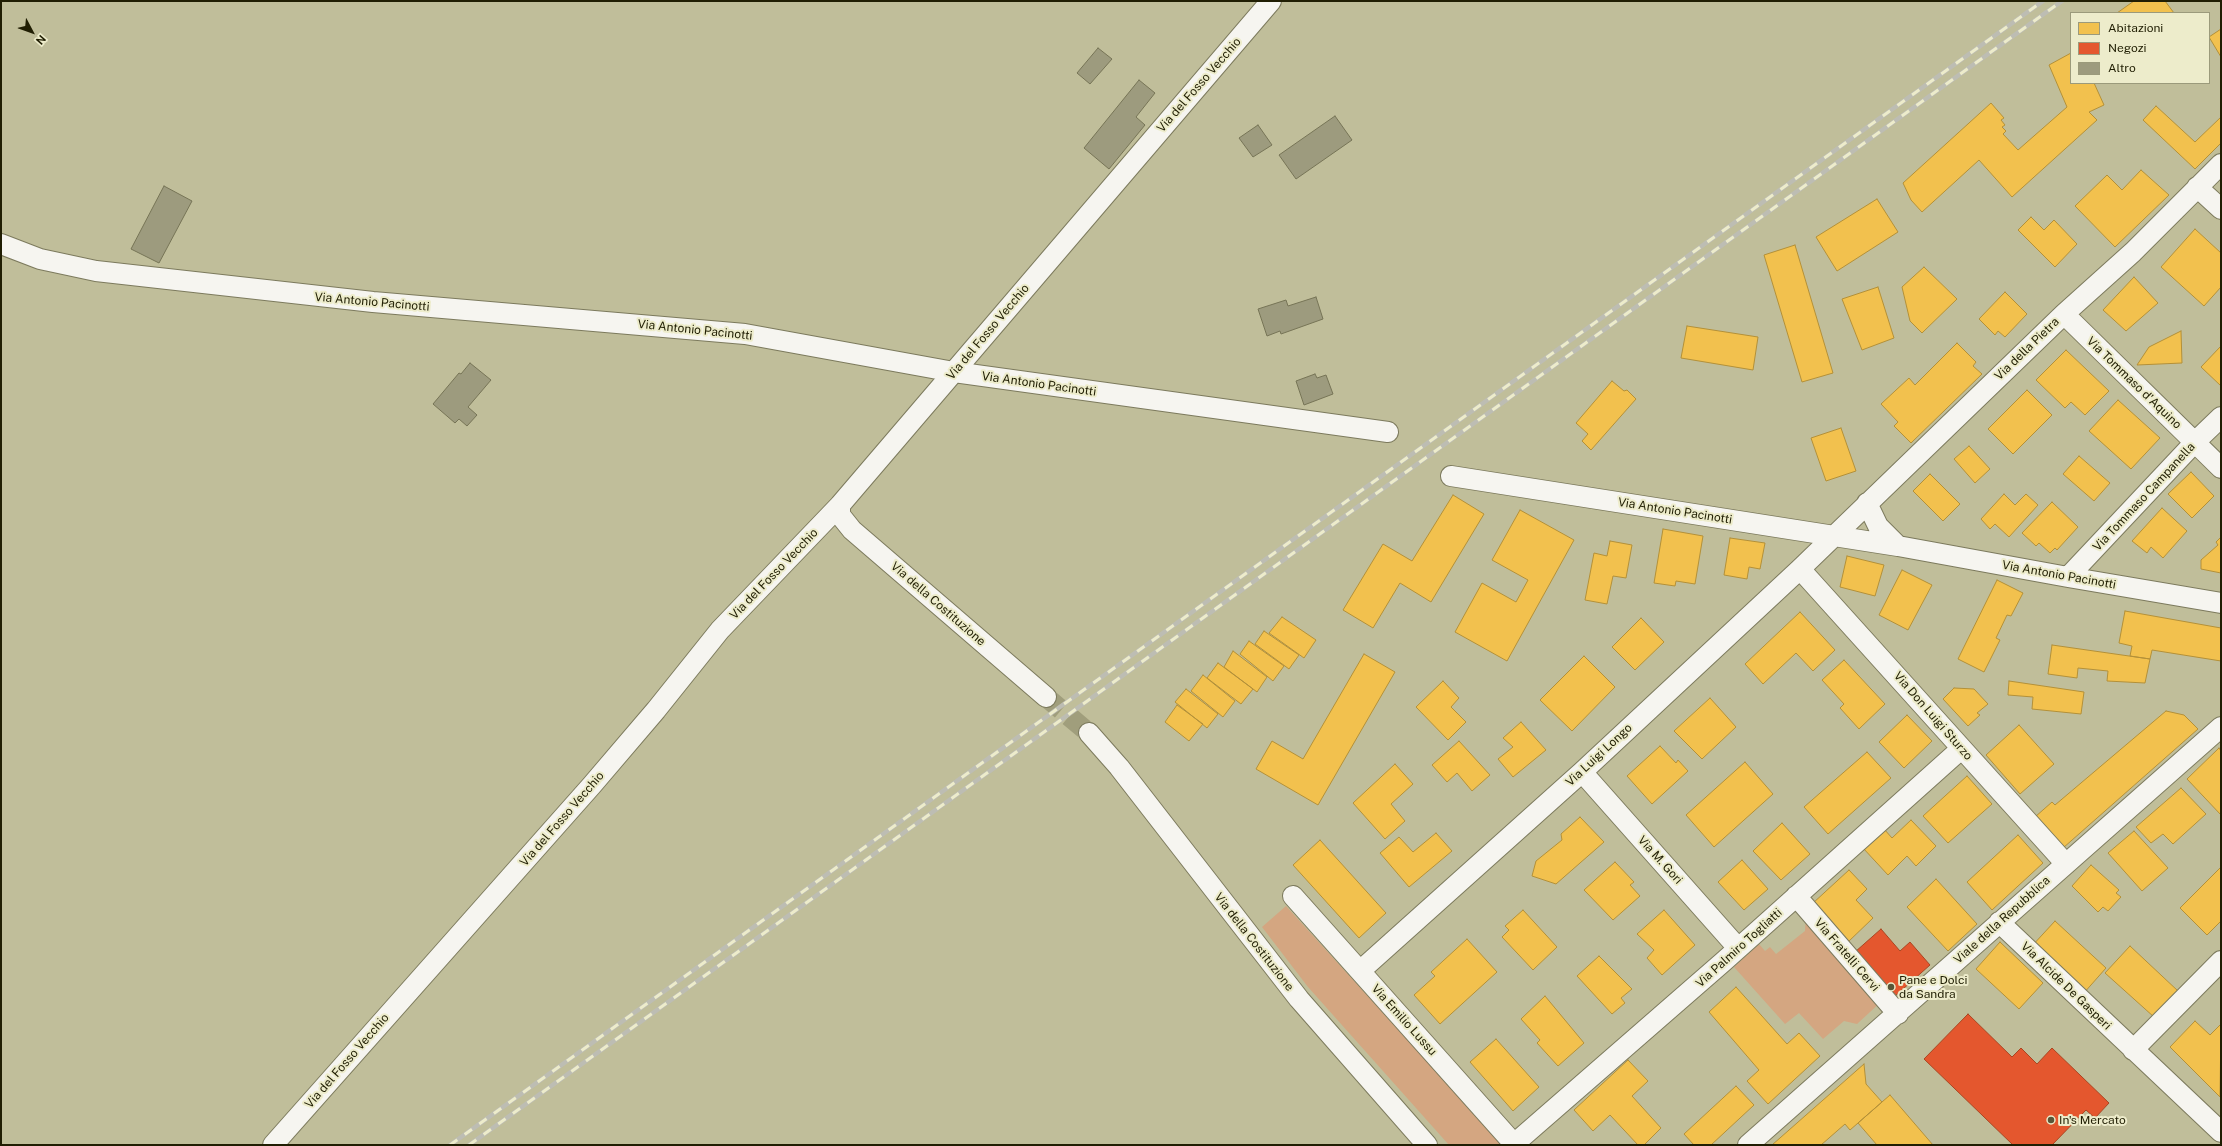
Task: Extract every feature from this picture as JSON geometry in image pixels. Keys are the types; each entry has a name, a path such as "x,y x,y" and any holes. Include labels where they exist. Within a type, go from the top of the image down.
{"street":[{"name":"Via del Fosso Vecchio","path":"273,1145 592,785 656,710 720,630 840,505 1271,1"},
{"name":"Via della Pietra","path":"1834,535 2064,314 2133,252 2221,164"},
{"path":"2197,187 2221,209"},
{"name":"Via Antonio Pacinotti","path":"1,244 40,259 96,271 373,302 738,334 954,372 1388,432"},
{"name":"Via Tommaso d'Aquino","path":"2064,314 2221,468"},
{"name":"Via Tommaso Campanella","path":"2068,577 2221,417"},
{"name":"Via Antonio Pacinotti","path":"1451,476 1834,535 2221,603"},
{"path":"1867,503 1878,526 1898,546"},
{"name":"Via della Costituzione","path":"840,505 840,515 852,530 1046,697"},
{"name":"Via Luigi Longo","path":"1360,971 1582,772 1800,569 1834,535"},
{"name":"Via Don Luigi Sturzo","path":"1800,569 1891,668 1961,749 2066,864"},
{"name":"Viale della Repubblica","path":"1748,1145 2221,727"},
{"name":"Via della Costituzione","path":"1089,733 1124,774 1299,999 1427,1145"},
{"name":"Via Palmiro Togliatti","path":"1515,1145 1961,749"},
{"name":"Via M. Gori","path":"1582,772 1738,948"},
{"name":"Via Emilio Lussu","path":"1293,896 1515,1145"},
{"name":"Via Fratelli Cervi","path":"1796,896 1898,1014"},
{"name":"Via Alcide De Gasperi","path":"1999,922 2221,1132"},
{"path":"2133,1050 2221,961"}],"shaded area":[{"path":"1286,906 1503,1145 1449,1145 1308,987 1262,927"},
{"path":"1806,914 1882,1001 1857,1024 1844,1021 1823,1039 1799,1013 1785,1024 1734,967 1759,944 1765,951 1770,947 1776,954 1805,931"}],"building: Abitazioni":[{"path":"2134,1 2165,1 2173,12 2118,12"},
{"path":"2221,29 2221,57 2210,39 2210,36"},
{"path":"2070,54 2070,84 2094,84 2104,105 2089,112 2097,120 2012,197 1979,160 1922,212 1911,200 1903,183 1991,103 2004,118 2001,120 2005,125 2002,127 2006,131 2003,134 2018,150 2067,107 2049,65"},
{"path":"2156,106 2195,142 2221,117 2221,143 2195,169 2143,120"},
{"path":"2141,170 2169,195 2115,247 2075,206 2107,175 2122,190"},
{"path":"1877,199 1898,232 1837,271 1816,237"},
{"path":"2031,217 2044,230 2054,220 2077,244 2055,267 2018,230"},
{"path":"2195,229 2221,253 2221,287 2204,306 2161,267"},
{"path":"1795,245 1833,373 1802,382 1764,255"},
{"path":"1924,267 1957,299 1922,333 1910,321 1902,287"},
{"path":"2134,277 2158,303 2126,331 2103,310"},
{"path":"1878,287 1894,338 1862,350 1842,299"},
{"path":"2005,292 2027,314 2005,337 1998,331 1995,335 1979,319"},
{"path":"1687,326 1758,337 1753,370 1681,358"},
{"path":"2181,331 2182,363 2137,365 2149,347"},
{"path":"1957,343 1976,362 1973,366 1982,374 1911,443 1894,426 1898,422 1881,404 1909,378 1915,385"},
{"path":"2221,346 2221,386 2201,367"},
{"path":"2066,350 2109,391 2085,415 2071,402 2065,408 2036,380"},
{"path":"1612,381 1624,391 1627,390 1636,399 1591,450 1582,441 1588,434 1576,423"},
{"path":"2027,390 2052,415 2013,454 1988,429"},
{"path":"2118,400 2160,438 2131,469 2089,431"},
{"path":"1841,428 1856,471 1826,481 1811,438"},
{"path":"1969,446 1990,469 1975,483 1954,459"},
{"path":"2079,456 2110,483 2094,501 2063,474"},
{"path":"2191,472 2214,496 2192,518 2168,494"},
{"path":"1930,474 1960,504 1943,521 1913,491"},
{"path":"2004,494 2015,505 2026,494 2038,505 2009,537 1995,524 1990,529 1981,519"},
{"path":"1453,495 1484,514 1431,602 1400,583 1373,628 1343,610 1383,544 1412,561"},
{"path":"2052,502 2078,527 2057,550 2055,548 2050,553 2039,543 2036,546 2022,533"},
{"path":"2162,508 2187,531 2163,558 2151,547 2147,553 2132,541"},
{"path":"1520,510 1574,540 1507,661 1455,632 1482,583 1516,602 1528,580 1492,560"},
{"path":"1663,529 1703,536 1695,584 1676,581 1675,586 1654,583"},
{"path":"2221,537 2221,573 2201,569 2201,560 2218,545 2216,542"},
{"path":"1730,538 1765,543 1760,569 1749,567 1747,579 1724,575"},
{"path":"1610,541 1632,545 1626,578 1613,576 1607,604 1585,600 1594,553 1607,556"},
{"path":"1847,556 1884,565 1875,596 1840,587"},
{"path":"1902,570 1932,585 1908,630 1879,615"},
{"path":"1997,580 2023,593 2011,616 2007,615 1996,638 2000,640 1984,672 1958,659"},
{"path":"2125,611 2221,628 2221,661 2152,650 2150,659 2130,656 2132,646 2119,643"},
{"path":"1800,612 1835,650 1813,671 1796,653 1763,684 1745,664"},
{"path":"1282,617 1316,640 1304,658 1269,633"},
{"path":"1641,618 1664,642 1635,670 1612,647"},
{"path":"1264,631 1299,655 1289,669 1255,644"},
{"path":"1249,641 1284,666 1273,681 1240,654"},
{"path":"2052,645 2150,659 2145,683 2107,681 2108,671 2078,668 2077,678 2048,674"},
{"path":"1233,651 1267,677 1257,692 1224,667"},
{"path":"1364,654 1395,672 1318,805 1256,769 1272,741 1303,759"},
{"path":"1584,656 1615,687 1572,731 1540,700"},
{"path":"1844,660 1885,704 1859,729 1840,708 1844,704 1822,680"},
{"path":"1218,663 1253,689 1241,704 1207,678"},
{"path":"1203,675 1235,701 1223,717 1191,691"},
{"path":"1443,681 1459,698 1451,707 1466,722 1448,740 1416,707"},
{"path":"2009,681 2084,692 2081,714 2032,709 2033,697 2008,695"},
{"path":"1954,688 1974,689 1988,704 1977,713 1980,715 1968,726 1943,699"},
{"path":"1186,689 1218,714 1207,728 1175,702"},
{"path":"1710,698 1736,727 1702,759 1674,731"},
{"path":"1177,705 1203,724 1189,741 1165,722"},
{"path":"2166,711 2184,715 2198,729 2063,848 2035,817 2052,802 2055,805"},
{"path":"1907,715 1932,741 1904,768 1879,742"},
{"path":"1521,722 1546,750 1513,777 1498,759 1513,747 1503,738"},
{"path":"2019,725 2054,764 2020,794 1986,755"},
{"path":"1459,741 1490,775 1472,791 1457,773 1447,782 1432,765"},
{"path":"1660,746 1676,763 1678,760 1688,771 1652,804 1627,776"},
{"path":"2219,748 2221,751 2221,815 2187,779"},
{"path":"1867,752 1891,778 1828,834 1804,807"},
{"path":"1745,762 1773,794 1714,847 1686,815"},
{"path":"1395,764 1413,784 1391,804 1405,821 1385,839 1353,803"},
{"path":"1967,776 1992,804 1948,843 1923,816"},
{"path":"2181,788 2206,814 2173,844 2163,834 2151,843 2136,827"},
{"path":"1580,817 1604,842 1556,884 1532,876 1536,861 1562,840 1561,834"},
{"path":"1911,820 1936,846 1916,866 1907,856 1888,875 1863,848 1884,829 1892,838"},
{"path":"1782,823 1810,854 1781,880 1753,851"},
{"path":"2134,831 2168,868 2142,891 2108,853"},
{"path":"1436,833 1452,851 1409,887 1380,853 1399,837 1413,852"},
{"path":"2018,835 2043,863 1992,910 1967,882"},
{"path":"1320,840 1386,913 1359,938 1293,865"},
{"path":"1742,860 1768,889 1744,910 1718,882"},
{"path":"1615,862 1634,882 1630,885 1640,896 1613,920 1584,890"},
{"path":"2091,865 2119,890 2116,893 2121,897 2108,911 2103,907 2098,912 2072,886"},
{"path":"2221,867 2221,921 2207,935 2180,908"},
{"path":"1849,870 1867,889 1856,900 1873,918 1848,942 1812,904"},
{"path":"1936,879 1977,924 1948,951 1907,907"},
{"path":"1523,910 1557,947 1533,970 1502,937 1509,930 1505,926"},
{"path":"1664,910 1695,945 1662,975 1647,958 1654,950 1637,934"},
{"path":"2055,921 2106,968 2083,994 2031,947"},
{"path":"1467,939 1497,972 1440,1024 1414,995 1435,976 1431,972"},
{"path":"2000,942 2043,983 2019,1009 1976,969"},
{"path":"2130,946 2178,991 2154,1017 2105,973"},
{"path":"1599,956 1632,989 1621,998 1625,1003 1612,1014 1577,976"},
{"path":"1736,987 1787,1044 1799,1033 1820,1056 1768,1104 1747,1081 1759,1070 1709,1012"},
{"path":"1545,996 1584,1043 1558,1066 1537,1043 1540,1040 1521,1019"},
{"path":"2195,1021 2210,1035 2221,1024 2220,1097 2170,1047"},
{"path":"1496,1039 1539,1087 1513,1111 1470,1062"},
{"path":"1628,1060 1648,1081 1632,1096 1661,1128 1644,1145 1638,1145 1610,1115 1593,1131 1574,1110"},
{"path":"1864,1064 1866,1084 1882,1102 1850,1130 1845,1124 1821,1145 1772,1145"},
{"path":"1736,1086 1754,1105 1711,1145 1694,1145 1684,1134"},
{"path":"1890,1095 1933,1145 1877,1145 1858,1123"}],"building: Negozi":[{"path":"1881,929 1900,951 1910,942 1930,965 1894,997 1855,952"},
{"path":"1968,1014 2012,1057 2021,1048 2037,1064 2052,1048 2109,1103 2095,1118 2086,1110 2052,1145 2013,1145 1924,1059"}],"building: Altro":[{"path":"1098,48 1112,59 1090,84 1077,73"},
{"path":"1139,80 1155,93 1136,117 1145,125 1109,169 1084,148"},
{"path":"1335,116 1352,140 1296,179 1279,155"},
{"path":"1258,125 1272,145 1253,157 1239,138"},
{"path":"164,186 192,201 159,263 131,249"},
{"path":"1316,297 1323,319 1281,334 1280,331 1267,336 1258,309 1286,300 1288,306"},
{"path":"470,363 491,380 468,407 477,415 467,426 459,419 455,423 433,404 459,373 461,374"},
{"path":"1315,374 1317,378 1326,375 1333,394 1304,405 1296,381"}],"tunnel":[{"path":"1046,697 1089,733"}],"railway":[{"path":"450,1145 2043,1"},
{"path":"469,1145 2062,1"}],"place":[{"name":"Pane e Dolci da Sandra","path":"1891,987"},
{"name":"In's Mercato","path":"2051,1120"}]}
